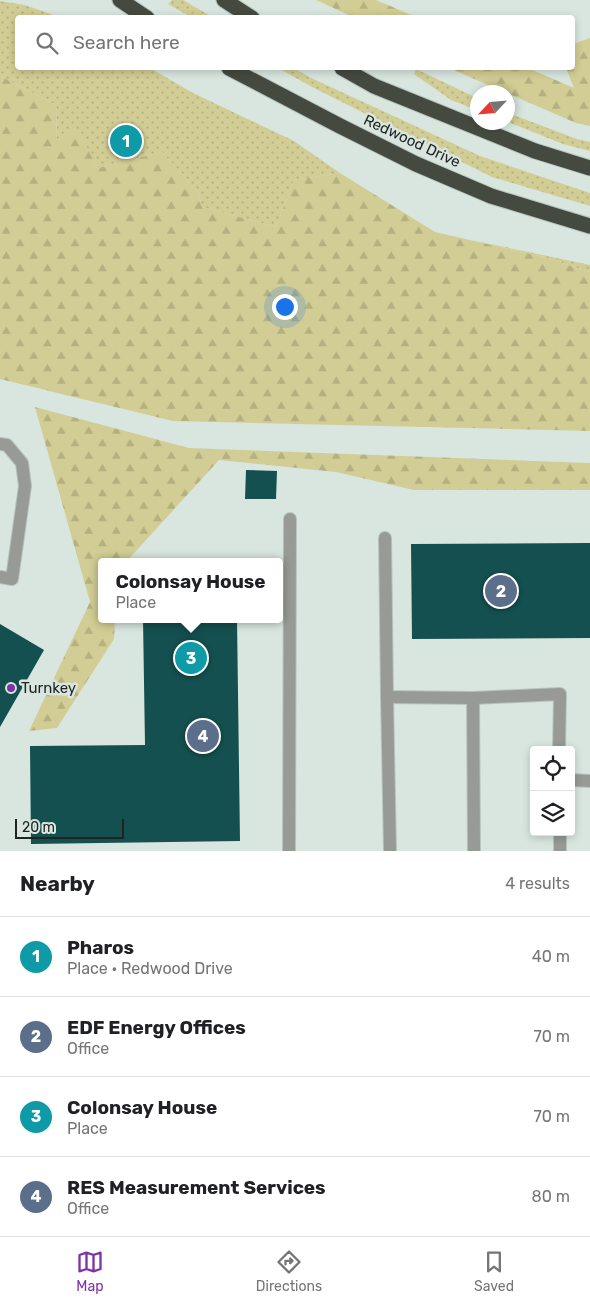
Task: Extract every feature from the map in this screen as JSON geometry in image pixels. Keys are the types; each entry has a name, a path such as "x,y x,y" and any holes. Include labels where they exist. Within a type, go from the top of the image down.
{"highway":[{"path":"120,0 142,15"},
{"path":"224,0 247,15"},
{"name":"Redwood Drive","path":"232,70 416,164 491,196 590,226"},
{"path":"346,70 374,86 526,148 590,168"}],"lane":[{"path":"0,444 7,444 22,463 25,486 12,578 0,577"},
{"path":"288,851 290,519"},
{"path":"385,538 386,697 390,851"},
{"path":"386,697 473,698 560,694 560,746"},
{"path":"473,698 474,851"},
{"path":"575,780 590,780"},
{"path":"560,836 560,851"}],"green space":[{"path":"172,0 183,0 209,15 187,15 168,4"},
{"path":"316,0 376,0 411,15 349,15"},
{"path":"0,1 25,5 53,15 15,15 15,70 153,70 193,93 294,141 340,173 294,180 276,227 202,207 198,192 162,152 98,168 76,128 57,140 56,105 0,76"},
{"path":"590,38 590,126 576,123 515,97 515,85 488,85 454,70 533,70 574,88 567,70 575,70 575,43"},
{"path":"282,70 297,70 480,156 590,193 590,206 492,177"},
{"path":"416,70 470,95 470,107 451,100 414,74"},
{"path":"0,76 56,105 57,140 76,127 98,168 162,152 198,192 202,207 276,227 294,180 340,173 435,232 544,257 590,272 590,431 173,421 0,379"},
{"path":"515,116 590,142 590,151 563,144 515,125"},
{"path":"467,239 590,265 590,272 544,257"},
{"path":"35,407 189,448 590,463 590,490 414,490 336,472 219,460 130,558 98,558 98,623 115,623 114,639 57,728 29,731 90,602"}],"building":[{"path":"246,470 277,471 276,499 245,499"},
{"path":"590,543 590,638 412,639 411,544"},
{"path":"143,623 237,623 240,841 31,844 30,746 145,745"},
{"name":"Turnkey","path":"0,624 44,650 0,727"}],"place":[{"name":"Pharos","path":"126,141"},
{"name":"EDF Energy Offices","path":"501,591"},
{"name":"Colonsay House","path":"191,658"},
{"name":"Turnkey","path":"11,688"},
{"name":"RES Measurement Services","path":"203,736"}]}
